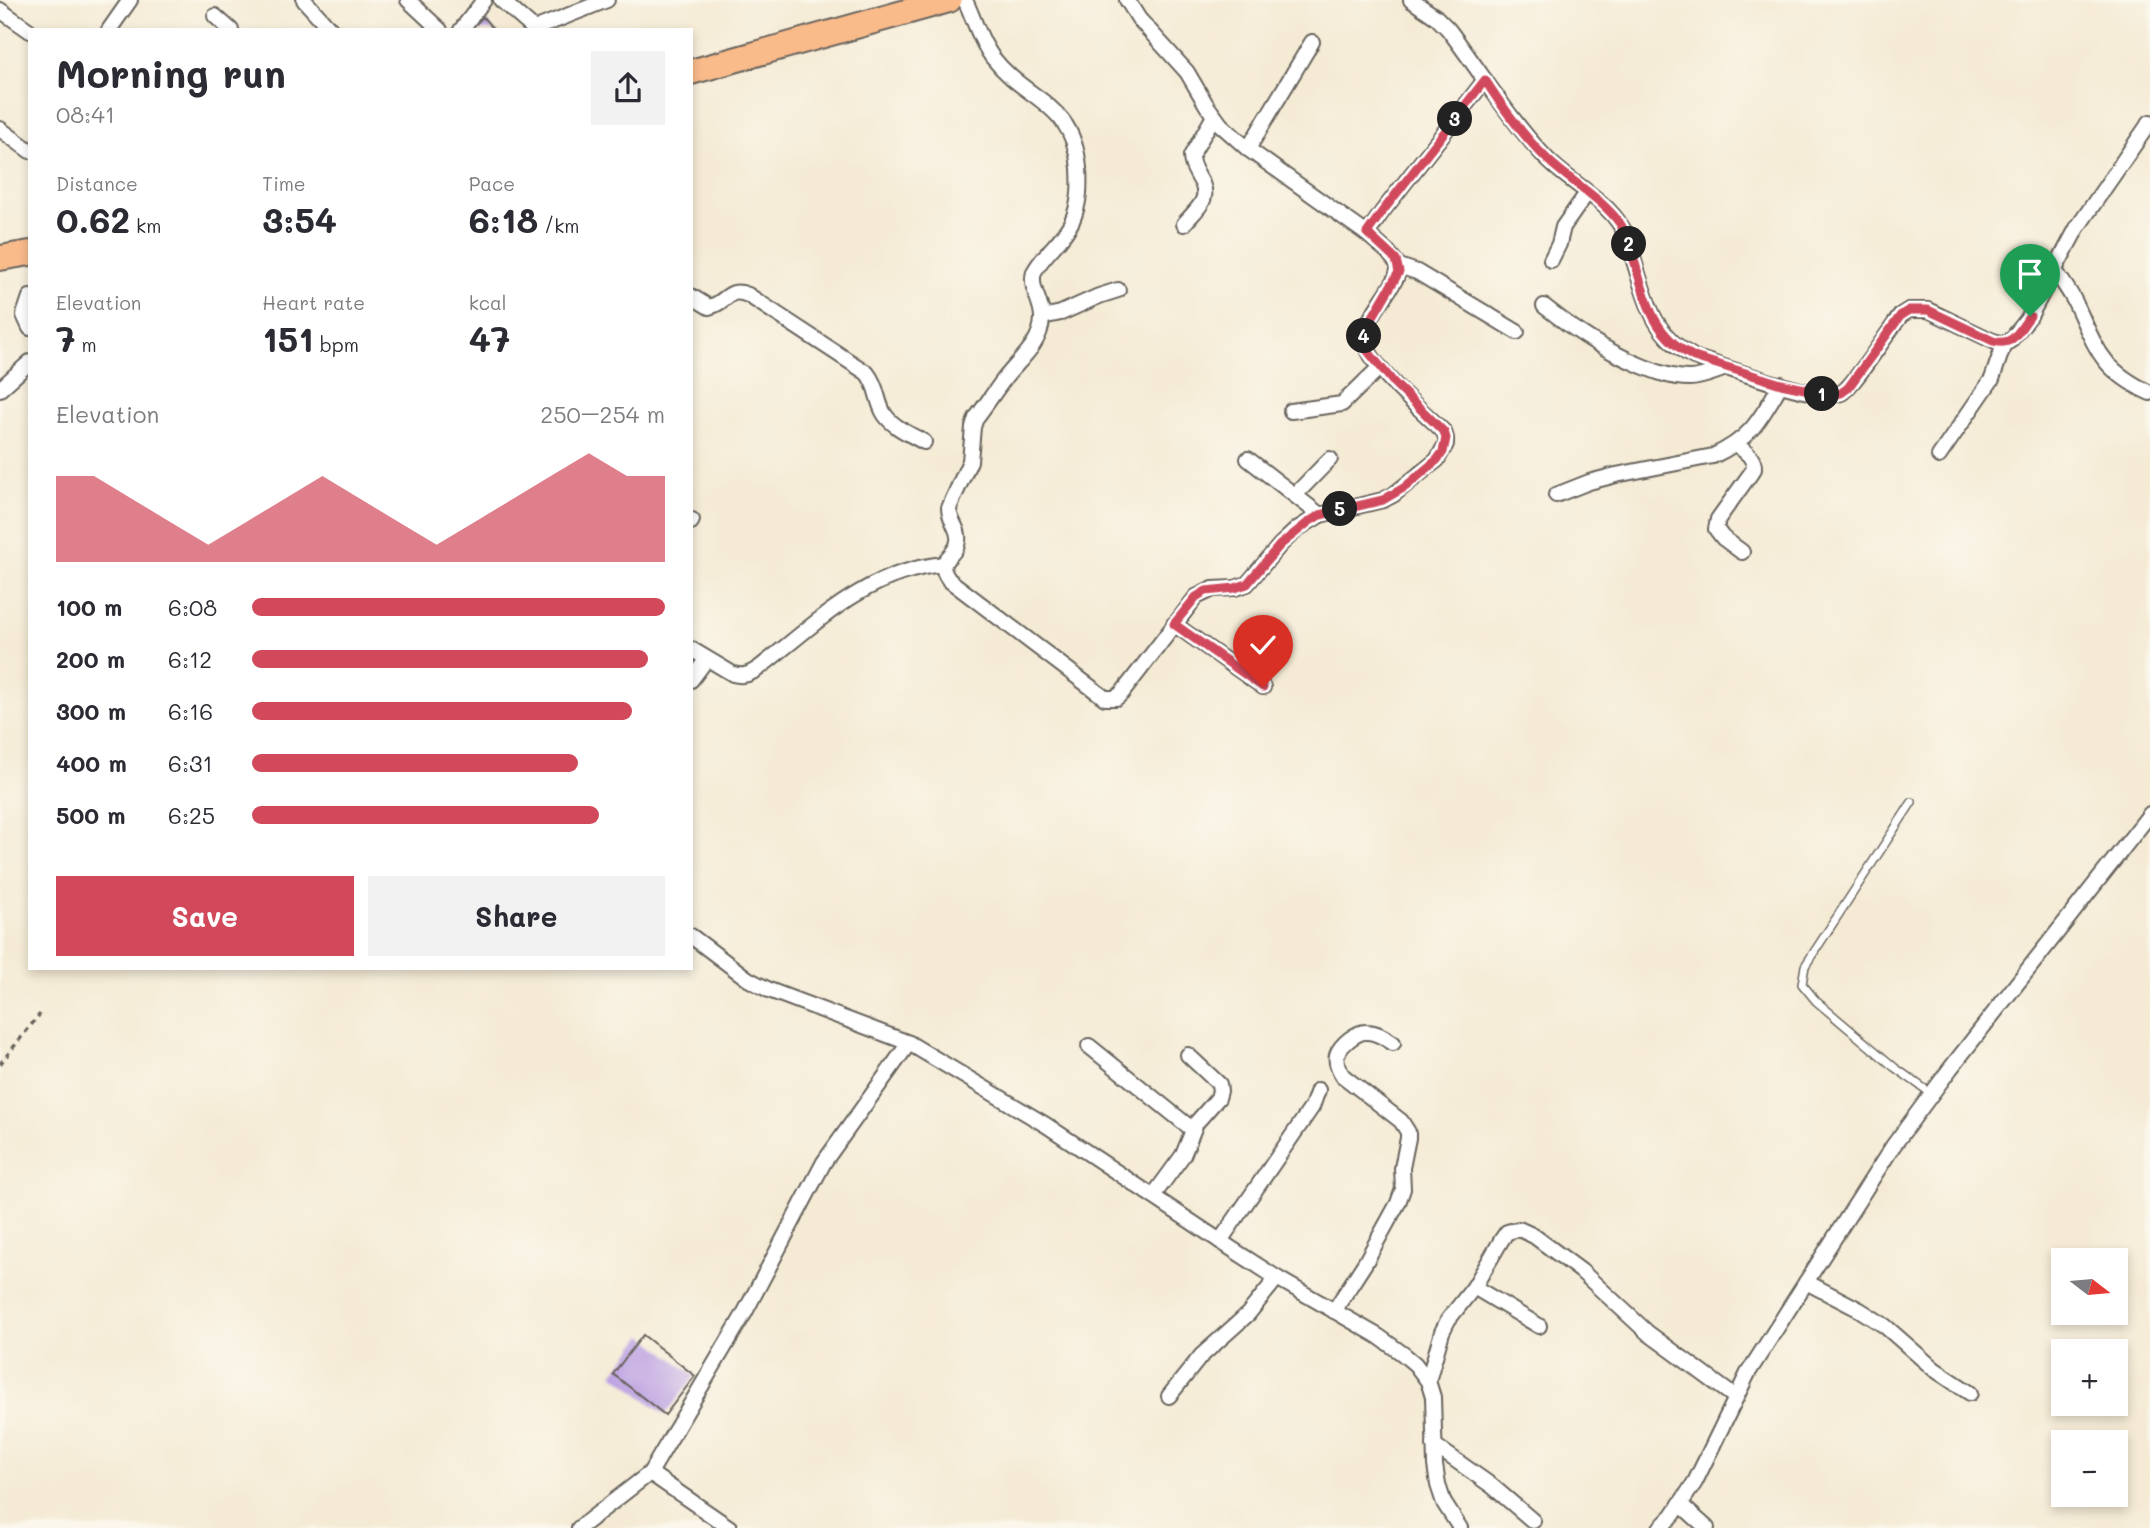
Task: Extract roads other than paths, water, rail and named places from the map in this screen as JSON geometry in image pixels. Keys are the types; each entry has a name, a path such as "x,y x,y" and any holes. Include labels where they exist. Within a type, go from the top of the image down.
{"highway":[{"path":"693,71 949,0"},
{"path":"0,258 28,253"}],"street":[{"path":"110,28 130,0"},
{"path":"408,0 438,28"},
{"path":"463,28 484,0"},
{"path":"501,0 533,28"},
{"path":"537,28 607,0"},
{"path":"965,0 993,58 1067,125 1077,155 1080,188 1071,222 1059,241 1037,266 1032,280 1042,317 1037,339 976,418 972,453 949,509 958,541 944,564 943,571 949,580 1105,698 1116,698 1122,693 1196,597 1206,591 1247,584 1297,529 1320,515 1383,500 1437,460 1446,444 1444,432 1380,367 1366,349 1365,330 1396,278 1399,266"},
{"path":"1127,0 1139,19 1187,72 1214,116 1248,149 1367,233 1399,266 1417,272 1517,331"},
{"path":"1411,0 1436,17 1512,119 1547,159 1609,212 1620,225 1650,312 1659,328 1682,351 1726,368 1833,395 1848,388 1901,315 1909,310 1928,310 1993,341 2004,344 2010,341 2030,316 2098,194 2150,122"},
{"path":"311,2 330,28"},
{"path":"0,10 28,30"},
{"path":"215,16 229,28"},
{"path":"1248,149 1312,41"},
{"path":"1367,233 1485,80"},
{"path":"1184,224 1204,198 1205,190 1194,169 1191,156 1214,116"},
{"path":"0,129 28,147"},
{"path":"1551,260 1563,227 1587,193"},
{"path":"2054,269 2074,299 2096,350 2122,377 2150,393"},
{"path":"1042,317 1061,313 1118,290"},
{"path":"693,297 709,307 718,304 733,292 748,295 867,373 875,382 885,415 924,442"},
{"path":"28,303 24,315 28,324"},
{"path":"1544,306 1575,331 1610,353 1658,372 1692,378 1726,368"},
{"path":"1938,456 1992,379 2004,344"},
{"path":"0,389 28,364"},
{"path":"1291,411 1342,404 1380,367"},
{"path":"1556,495 1588,482 1713,456 1736,444 1755,426 1781,384"},
{"path":"1736,444 1752,458 1754,468 1718,519 1716,528 1723,538 1742,552"},
{"path":"1248,459 1320,515"},
{"path":"1295,495 1330,459"},
{"path":"693,650 733,674 749,674 870,584 914,568 944,564"},
{"path":"1174,624 1263,687"},
{"path":"693,677 706,660"},
{"path":"1660,1528 1681,1504 1695,1482 1748,1373 1893,1146 2150,814"},
{"path":"693,938 748,979 769,990 909,1043 1035,1118 1277,1278 1378,1336 1403,1354 1428,1381 1433,1397 1438,1485 1444,1503 1460,1528"},
{"path":"1334,1311 1366,1263 1398,1203 1403,1189 1402,1168 1408,1138 1408,1132 1401,1121 1343,1076 1338,1068 1337,1056 1339,1050 1353,1036 1362,1032 1377,1034 1393,1043"},
{"path":"579,1528 650,1473 744,1314 824,1163 909,1043"},
{"path":"1089,1046 1193,1130"},
{"path":"1153,1196 1183,1155 1196,1123 1218,1098 1220,1091 1219,1084 1188,1055"},
{"path":"1220,1241 1312,1107 1318,1090"},
{"path":"1428,1381 1442,1332 1456,1308 1474,1287 1507,1232 1512,1229 1526,1231 1581,1270 1648,1333 1735,1397"},
{"path":"1169,1396 1201,1356 1248,1314 1277,1278"},
{"path":"1806,1282 1885,1326 1934,1369 1970,1393"},
{"path":"1474,1287 1539,1326"},
{"path":"1434,1445 1492,1486 1533,1521"},
{"path":"650,1473 730,1528"},
{"path":"1681,1504 1706,1528"}],"lane":[{"path":"1912,802 1805,965 1802,984 1816,1001 1894,1067 1932,1094"}]}
